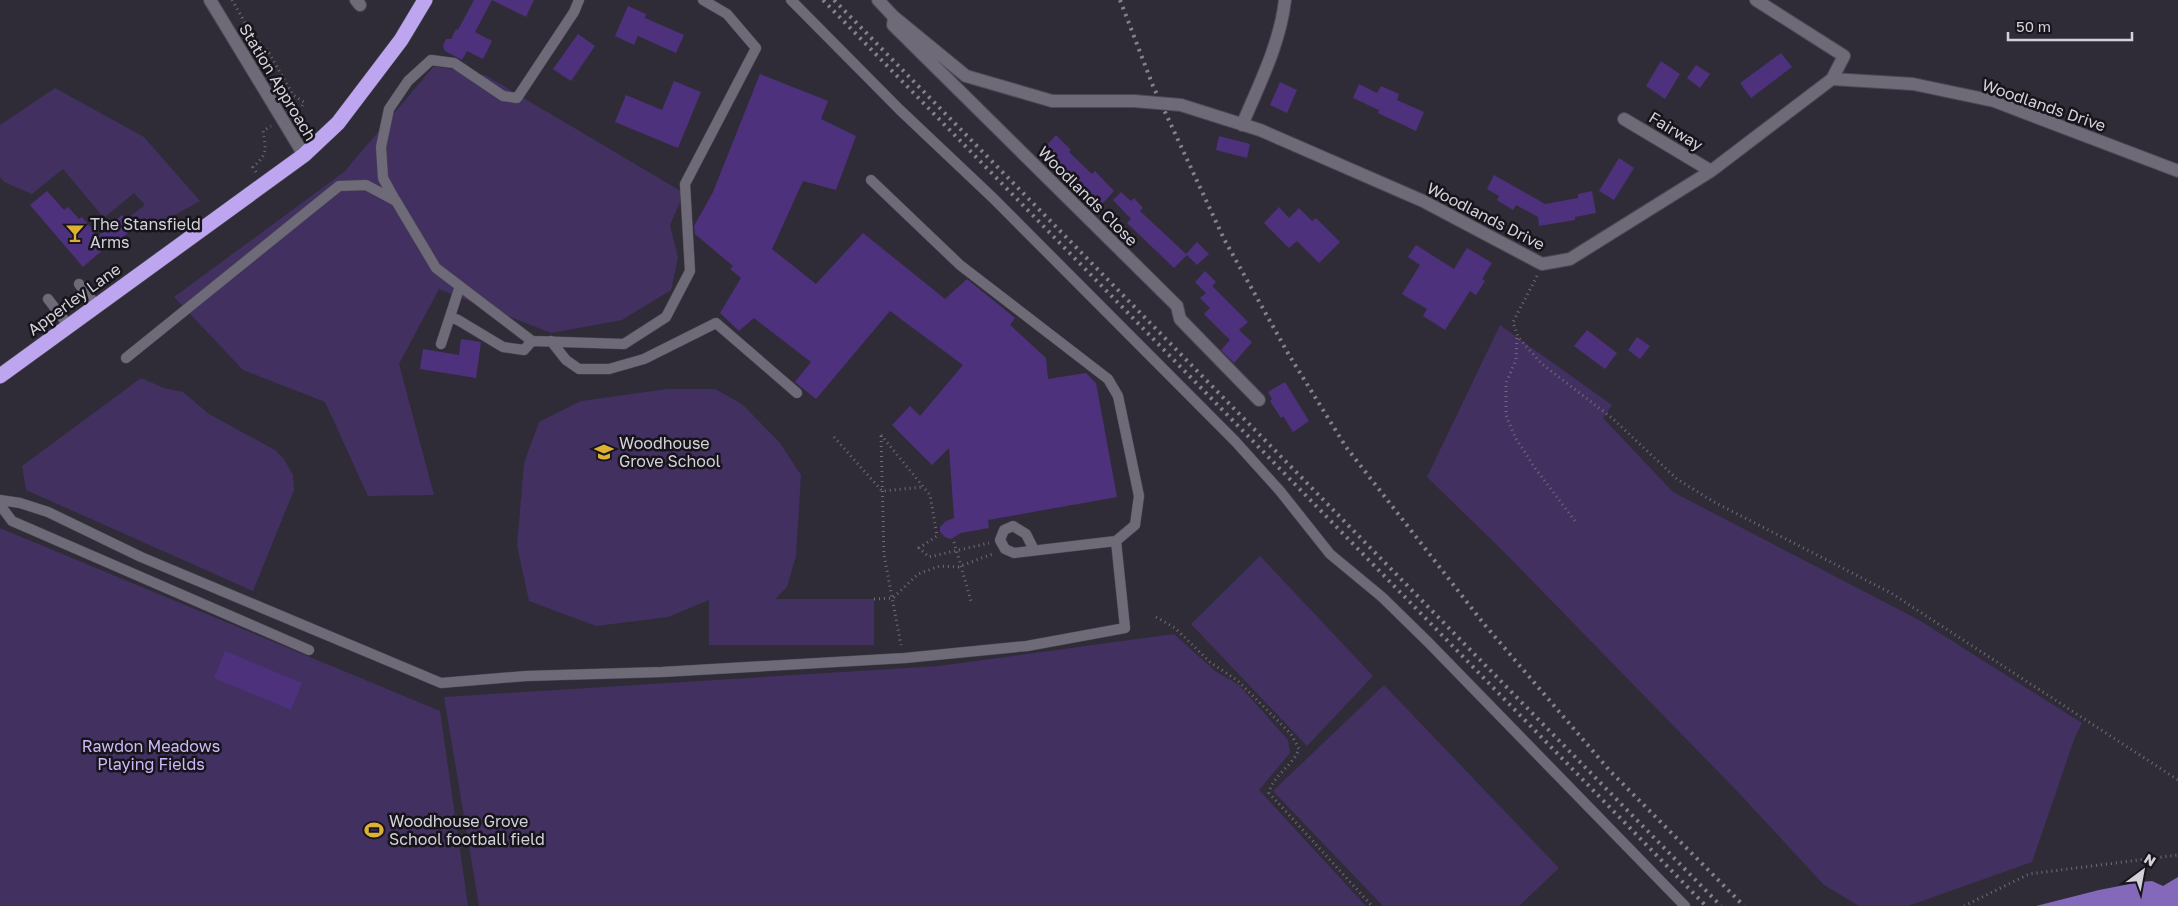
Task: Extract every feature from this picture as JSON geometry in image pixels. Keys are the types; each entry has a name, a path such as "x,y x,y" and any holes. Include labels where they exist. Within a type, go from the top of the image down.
{"highway":[{"name":"Apperley Lane","path":"0,376 304,155 338,123 400,40 425,0"}],"street":[{"name":"Station Approach","path":"210,0 304,155"},
{"name":"Woodlands Drive","path":"878,0 894,17 966,76 1052,101 1134,101 1181,106 1260,130 1423,201 1542,264 1570,259 1711,171 1832,79 1913,84 1994,101 2178,171"},
{"path":"1242,125 1272,53 1283,16 1285,0"},
{"path":"1756,0 1844,56 1832,79"},
{"name":"Woodlands Close","path":"894,17 892,25 1176,306 1180,319 1259,400"},
{"name":"Fairway","path":"1624,119 1711,171"}],"lane":[{"path":"579,0 574,12 517,98 503,96 454,63 431,60 408,80 389,109 381,147 383,178 436,268 532,341 624,344 666,317 690,271 685,184 756,48 727,14 703,0"},
{"path":"791,0 900,110 1000,205 1235,441 1280,490 1330,554 1382,598 1428,642 1685,906"},
{"path":"870,180 960,265 1108,379 1118,396 1138,496 1135,525 1116,541 1014,553 1003,544 1004,530 1013,526 1026,534 1034,550"},
{"path":"126,358 339,186 366,185 396,201"},
{"path":"78,284 96,305"},
{"path":"441,344 460,286"},
{"path":"48,299 68,325"},
{"path":"450,317 503,347 524,350 532,341"},
{"path":"551,341 566,360 579,369 609,369 644,359 716,323 797,393"},
{"path":"0,500 20,503 48,512 141,558 441,683 526,676 662,672 903,658 1027,646 1125,628 1116,541"},
{"path":"0,505 12,521 309,650"}],"path":[{"path":"1542,264 1513,322 1518,337 1542,364 1612,418 1677,479 1714,502 1892,593 2178,780"},
{"path":"1518,337 1516,360 1506,383 1506,415 1515,437 1535,468 1575,521"},
{"path":"903,658 884,555 881,435 930,495 937,536 919,548 928,557 1003,544"},
{"path":"834,437 882,491"},
{"path":"882,491 924,487"},
{"path":"954,542 971,601"},
{"path":"874,599 893,598 918,574 940,566 961,566 1003,544"},
{"path":"1156,617 1175,628 1210,662 1238,681 1291,734 1299,749 1295,760 1270,785 1269,793 1372,906"},
{"path":"1964,906 2029,874 2178,855"}],"green space":[{"path":"434,66 485,75 684,193 670,225 678,258 671,290 622,320 551,333 439,289 399,364 434,495 368,496 325,402 243,370 174,297 344,172"},
{"path":"55,88 144,137 200,201 142,233 129,217 145,205 134,193 104,218 63,169 32,194 4,182 0,177 0,125"},
{"path":"1500,325 1612,405 1603,418 1673,492 1919,620 2082,723 2075,737 2032,862 1908,906 1859,906 1824,885 1738,792 1504,552 1427,477"},
{"path":"141,378 164,388 183,392 209,414 275,450 284,459 293,475 294,490 253,591 26,490 22,466"},
{"path":"667,389 715,389 742,404 780,443 801,475 796,556 787,587 775,599 874,599 874,645 709,645 709,600 668,617 596,626 529,601 517,546 524,463 539,422 581,401"},
{"name":"Rawdon Meadows Playing Fields","path":"0,528 440,711 468,906 0,906"},
{"path":"1260,556 1373,676 1307,746 1191,624"},
{"path":"1174,634 1215,671 1239,685 1288,740 1290,753 1259,790 1366,906 479,906 444,697 939,666"},
{"path":"1384,685 1559,868 1519,906 1383,906 1273,791"}],"shaded area":[{"path":"2178,877 2178,906 2036,906 2140,882 2152,881 2163,886"}],"building":[{"path":"474,0 492,0 475,32 492,41 483,59 467,51 462,60 445,51 443,46 446,39 451,39 456,29 458,30"},
{"path":"492,0 534,0 526,17"},
{"path":"628,6 646,14 645,18 684,35 676,53 638,36 634,45 615,36"},
{"path":"578,34 595,46 571,81 553,69"},
{"path":"1781,53 1792,67 1751,98 1740,83"},
{"path":"1661,61 1680,74 1665,99 1646,86"},
{"path":"1696,65 1710,74 1700,88 1687,78"},
{"path":"760,74 828,101 821,119 856,136 836,190 803,181 772,249 816,284 863,233 945,299 967,279 1015,318 1010,325 1046,358 1048,379 1086,373 1096,383 1117,497 988,520 989,528 961,533 951,539 945,537 940,532 940,527 946,521 954,518 949,448 932,465 892,425 910,406 920,416 963,365 890,311 816,399 795,382 811,362 754,318 739,331 720,313 741,278 730,269 733,266 695,234 694,226 713,192"},
{"path":"674,81 701,92 678,148 615,122 626,95 662,110"},
{"path":"1280,82 1297,90 1287,113 1270,105"},
{"path":"1359,84 1377,93 1381,86 1399,94 1397,100 1424,112 1416,131 1378,113 1379,110 1353,98"},
{"path":"1056,135 1071,150 1069,152 1092,174 1095,171 1114,191 1102,204 1078,180 1076,183 1056,164 1059,161 1045,147"},
{"path":"1219,136 1250,144 1247,158 1216,150"},
{"path":"1619,158 1634,168 1614,200 1599,191"},
{"path":"1494,175 1545,204 1578,198 1578,194 1592,191 1596,213 1575,217 1575,220 1539,226 1538,217 1516,205 1513,210 1497,200 1499,196 1487,189"},
{"name":"The Stansfield Arms","path":"47,191 64,210 68,207 79,219 82,217 98,236 122,215 133,228 114,245 112,242 83,267 30,205"},
{"path":"1121,192 1131,201 1134,198 1143,208 1140,211 1186,254 1197,242 1209,254 1197,265 1187,255 1174,268 1127,223 1131,219 1113,200"},
{"path":"1279,207 1289,218 1299,208 1312,221 1316,218 1340,242 1319,263 1297,241 1289,248 1264,223"},
{"path":"1416,245 1454,269 1467,248 1492,263 1482,279 1485,281 1476,295 1470,291 1445,330 1423,316 1427,309 1402,294 1420,265 1408,257"},
{"path":"1205,271 1216,282 1212,286 1248,322 1239,330 1252,342 1234,363 1221,350 1230,340 1204,314 1210,308 1200,298 1206,293 1195,282"},
{"path":"1587,330 1617,353 1605,369 1574,346"},
{"path":"1637,337 1650,346 1640,359 1628,350"},
{"path":"461,339 481,342 476,378 420,369 423,349 459,355"},
{"path":"1285,382 1309,421 1293,432 1283,416 1281,418 1270,401 1272,399 1268,392"},
{"path":"225,651 302,683 291,710 214,678"}],"railway":[{"path":"823,0 1706,906"},
{"path":"834,0 1721,906"},
{"path":"1120,0 1153,86 1224,239 1289,355 1346,447 1484,624 1610,771 1744,906"}],"place":[{"name":"The Stansfield Arms","path":"75,233"},
{"name":"Woodhouse Grove School","path":"604,452"},
{"name":"Woodhouse Grove School football field","path":"374,830"}]}
